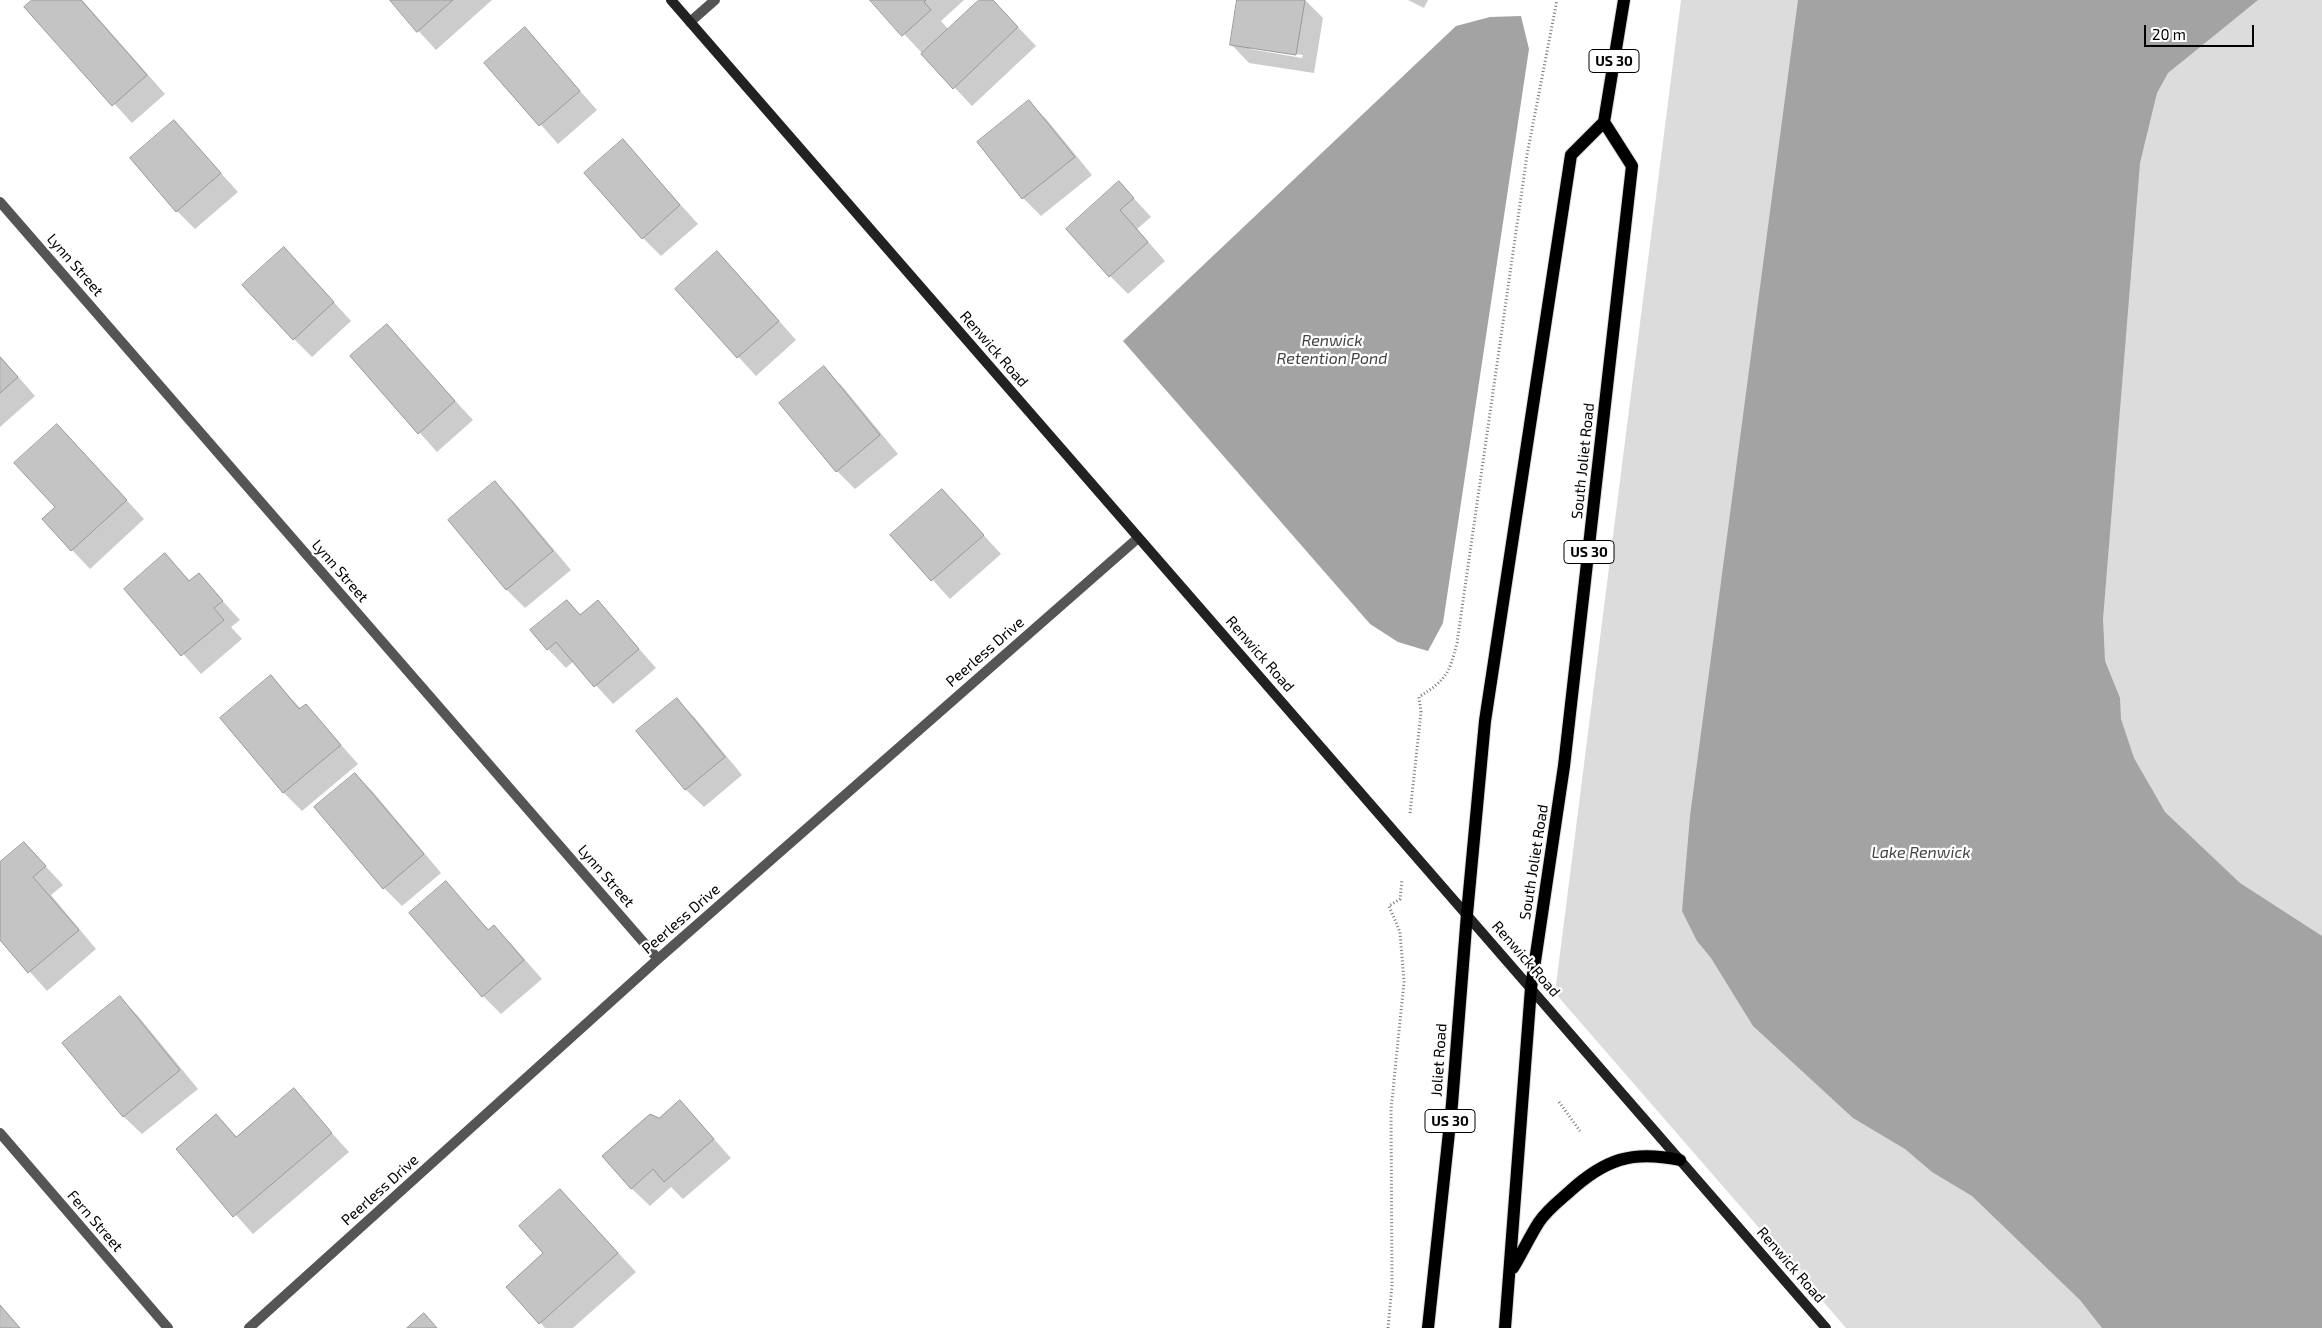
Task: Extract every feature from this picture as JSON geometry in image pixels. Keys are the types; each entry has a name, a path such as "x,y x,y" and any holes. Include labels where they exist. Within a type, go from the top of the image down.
{"main road":[{"name":"US 30","path":"1467,914 1485,721 1571,155 1604,122 1624,0"},
{"name":"South Joliet Road","path":"1531,988 1564,766 1632,166 1604,122"},
{"name":"Joliet Road","path":"1428,1328 1452,1104 1467,914"},
{"name":"US 30","path":"1504,1328 1510,1272 1531,988"},
{"path":"1510,1272 1540,1220 1587,1175 1618,1159 1655,1155 1680,1160"}],"street":[{"name":"Renwick Road","path":"671,0 1826,1328"},
{"path":"690,22 715,0"},
{"name":"Lynn Street","path":"0,202 658,959"},
{"name":"Peerless Drive","path":"248,1328 658,959 1138,538"},
{"name":"Fern Street","path":"0,1133 168,1328"}],"path":[{"path":"1388,1328 1392,1285 1391,1110 1404,982 1400,932 1389,906 1400,899 1421,712 1419,697 1435,686 1450,670 1457,643 1527,155 1557,0"},
{"path":"1559,1102 1580,1131"}],"shaded area":[{"name":"Lake Renwick","path":"1681,0 2322,0 2322,1328 1846,1328 1555,993"}],"water":[{"name":"Lake Renwick","path":"1798,0 2258,0 2168,73 2157,93 2140,163 2103,619 2105,661 2120,698 2121,719 2134,758 2165,812 2240,883 2322,936 2322,1328 2102,1328 2080,1300 1972,1196 1932,1172 1905,1149 1853,1118 1753,1026 1711,958 1697,941 1682,911 1690,816"},
{"name":"Renwick Retention Pond","path":"1521,16 1529,49 1443,623 1428,651 1398,642 1370,624 1123,341 1456,26 1490,17"}],"building":[{"path":"32,0 81,0 147,75 112,106 24,7"},
{"path":"390,0 453,0 417,32"},
{"path":"870,0 926,0 924,2 931,10 902,36"},
{"path":"979,0 993,0 1018,27 953,89 921,54"},
{"path":"1237,0 1305,0 1296,55 1230,45"},
{"path":"525,27 580,91 539,126 484,63"},
{"path":"1029,100 1075,157 1022,199 977,142"},
{"path":"174,120 221,173 176,212 130,158"},
{"path":"623,139 680,205 642,239 584,173"},
{"path":"1119,181 1134,198 1120,210 1148,242 1109,277 1066,229"},
{"path":"284,247 334,302 293,340 242,285"},
{"path":"717,251 779,321 737,358 675,289"},
{"path":"387,324 455,401 418,434 350,356"},
{"path":"0,357 18,377 0,393"},
{"path":"824,366 880,435 836,472 779,403"},
{"path":"57,424 127,500 71,551 42,519 55,507 14,463"},
{"path":"495,481 553,551 506,590 448,520"},
{"path":"942,489 984,535 931,581 890,535"},
{"path":"165,553 189,581 199,573 223,601 214,608 224,620 181,656 124,589"},
{"path":"567,600 580,615 598,600 639,649 594,687 556,642 547,650 530,630"},
{"path":"271,675 299,709 306,704 341,745 283,793 220,718"},
{"path":"677,698 725,757 685,790 636,731"},
{"path":"355,773 424,854 383,889 314,807"},
{"path":"24,842 46,866 33,877 79,930 28,973 0,940 0,862"},
{"path":"446,881 488,930 494,925 524,960 482,997 409,913"},
{"path":"120,996 180,1070 123,1117 62,1043"},
{"path":"294,1088 332,1133 233,1217 176,1149 216,1114 236,1137"},
{"path":"680,1100 714,1139 664,1182 653,1169 631,1189 602,1156 650,1114 659,1118"},
{"path":"560,1189 618,1253 539,1324 506,1287 543,1253 519,1226"},
{"path":"0,1305 20,1328 0,1328"},
{"path":"424,1313 437,1328 407,1328"}]}
